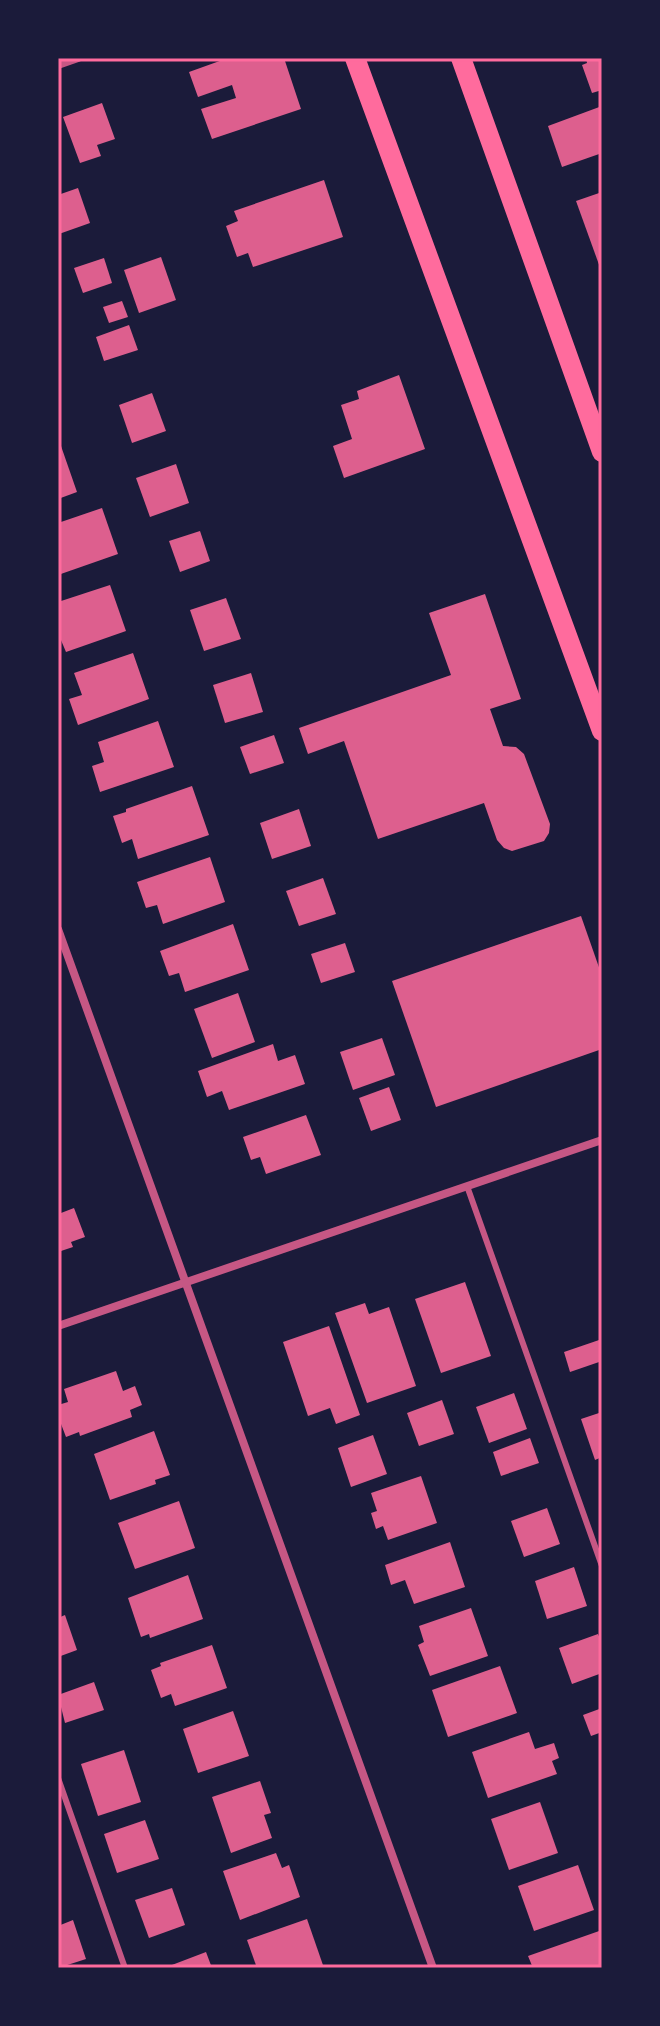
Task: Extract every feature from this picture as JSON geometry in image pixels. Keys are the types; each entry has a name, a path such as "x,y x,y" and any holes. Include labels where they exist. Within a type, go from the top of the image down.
{"main road":[{"path":"355,58 602,731"},
{"path":"461,58 602,452"}],"street":[{"path":"58,65 78,58"},
{"path":"58,929 433,1968"},
{"path":"58,1326 602,1140"}],"lane":[{"path":"467,1186 602,1566"},
{"path":"58,1778 125,1968"}],"building":[{"path":"228,58 284,58 301,109 212,139 201,109 236,98 232,85 198,97 189,72"},
{"path":"586,58 602,58 602,90 592,93 582,65 587,63"},
{"path":"102,103 115,139 97,145 101,156 80,163 63,117"},
{"path":"602,106 602,153 562,167 548,126"},
{"path":"324,180 343,237 253,267 248,253 237,257 226,226 238,221 234,211"},
{"path":"78,188 90,223 59,234 58,195"},
{"path":"602,192 602,273 576,201"},
{"path":"161,257 176,300 139,313 124,270"},
{"path":"104,258 112,283 83,293 74,268"},
{"path":"122,301 128,317 109,323 103,307"},
{"path":"129,325 138,350 104,361 96,337"},
{"path":"399,375 425,449 344,478 333,446 352,439 341,405 359,399 357,391"},
{"path":"152,393 166,431 132,443 119,405"},
{"path":"61,446 77,492 58,499 58,447"},
{"path":"176,464 189,503 150,517 136,478"},
{"path":"102,508 118,554 58,575 58,523"},
{"path":"200,531 210,561 180,572 169,541"},
{"path":"110,585 126,631 66,652 58,633 58,602"},
{"path":"485,594 521,699 490,709 503,746 516,747 524,754 550,824 549,833 544,841 512,851 504,848 497,840 484,803 378,839 344,741 308,754 299,728 451,675 429,613"},
{"path":"226,598 241,639 204,651 190,610"},
{"path":"133,653 149,699 78,725 69,699 82,695 74,673"},
{"path":"251,673 263,712 225,723 213,685"},
{"path":"158,721 174,767 100,792 92,766 104,762 98,742"},
{"path":"274,735 284,763 250,774 240,747"},
{"path":"192,786 209,835 138,859 132,839 122,843 113,816"},
{"path":"299,809 311,846 272,859 260,823"},
{"path":"210,857 225,902 163,924 157,905 146,908 137,882"},
{"path":"323,878 336,914 299,926 286,891"},
{"path":"581,916 602,976 602,1049 436,1107 392,981"},
{"path":"233,924 249,970 185,992 179,973 169,976 160,951"},
{"path":"345,943 355,972 321,983 311,954"},
{"path":"238,993 255,1042 212,1058 194,1009"},
{"path":"382,1038 395,1075 353,1090 340,1052"},
{"path":"273,1044 278,1061 295,1055 305,1084 229,1110 222,1091 207,1097 198,1071"},
{"path":"389,1087 401,1120 371,1131 359,1098"},
{"path":"306,1115 321,1155 266,1174 260,1157 251,1160 243,1137"},
{"path":"58,1205 61,1213 74,1208 85,1237 71,1242 73,1247 58,1252"},
{"path":"465,1282 491,1356 441,1373 415,1299"},
{"path":"365,1303 369,1314 389,1307 416,1386 367,1403 335,1313"},
{"path":"329,1326 360,1415 336,1424 330,1408 308,1416 283,1342"},
{"path":"602,1339 602,1361 570,1372 564,1352"},
{"path":"116,1371 123,1391 135,1386 142,1405 130,1410 132,1417 80,1436 79,1432 66,1437 58,1416 58,1405 68,1402 64,1389"},
{"path":"514,1393 527,1429 489,1443 476,1407"},
{"path":"442,1400 454,1434 419,1446 407,1413"},
{"path":"602,1412 602,1457 595,1460 581,1419"},
{"path":"154,1431 170,1475 155,1480 156,1484 110,1500 94,1454"},
{"path":"373,1435 387,1474 351,1487 338,1448"},
{"path":"530,1438 539,1463 501,1476 493,1452"},
{"path":"421,1476 437,1523 388,1540 383,1526 376,1529 371,1513 377,1511 371,1493"},
{"path":"179,1501 195,1548 135,1569 118,1523"},
{"path":"547,1508 560,1544 524,1557 511,1521"},
{"path":"450,1542 465,1587 414,1604 405,1580 391,1585 385,1565"},
{"path":"574,1567 587,1606 547,1619 535,1581"},
{"path":"188,1575 203,1619 150,1638 149,1634 141,1637 128,1598"},
{"path":"471,1608 488,1656 430,1676 418,1645 424,1642 419,1626"},
{"path":"65,1615 77,1650 58,1657 58,1618"},
{"path":"598,1634 602,1644 602,1673 572,1684 559,1648"},
{"path":"212,1645 227,1688 175,1706 171,1694 161,1698 151,1670 161,1666 160,1663"},
{"path":"500,1666 517,1713 448,1737 432,1690"},
{"path":"94,1682 104,1710 65,1723 58,1695"},
{"path":"602,1708 602,1732 591,1736 583,1715"},
{"path":"233,1711 249,1756 198,1773 183,1729"},
{"path":"529,1732 535,1749 554,1743 559,1758 552,1761 557,1774 488,1798 472,1752"},
{"path":"124,1750 141,1802 98,1816 81,1764"},
{"path":"260,1781 271,1813 264,1815 272,1838 231,1853 212,1797"},
{"path":"540,1802 558,1853 509,1870 491,1819"},
{"path":"145,1820 159,1859 117,1873 104,1834"},
{"path":"276,1853 282,1868 289,1865 300,1897 240,1920 223,1871"},
{"path":"578,1865 594,1910 534,1931 518,1886"},
{"path":"172,1888 185,1925 149,1938 135,1900"},
{"path":"307,1919 324,1968 257,1968 247,1940"},
{"path":"73,1920 86,1959 58,1968 58,1926"},
{"path":"602,1930 602,1968 547,1968 545,1965 533,1968 528,1956"},
{"path":"206,1952 212,1968 164,1968"}]}
